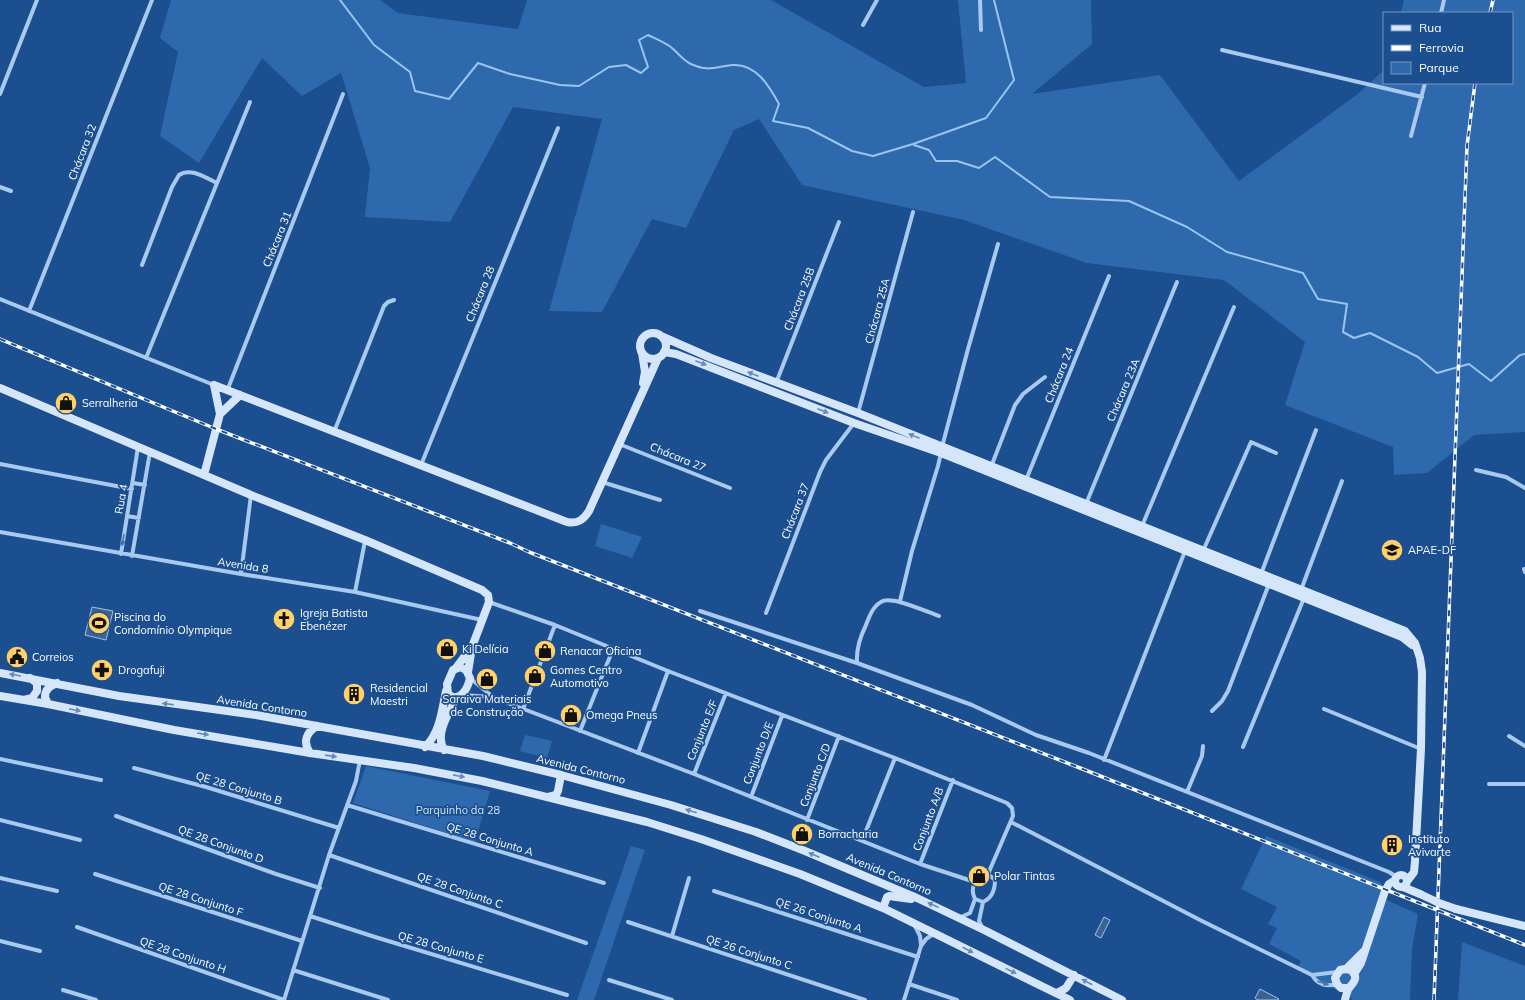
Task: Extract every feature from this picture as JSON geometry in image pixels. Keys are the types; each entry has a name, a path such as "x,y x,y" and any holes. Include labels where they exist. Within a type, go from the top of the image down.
{"street":[{"path":"0,94 37,0"},
{"name":"Chácara 32","path":"29,311 152,0"},
{"path":"863,25 877,0"},
{"path":"980,0 981,30"},
{"path":"1441,12 1444,0"},
{"path":"1222,50 1422,97"},
{"path":"1411,136 1425,84"},
{"name":"Chácara 31","path":"227,391 344,94"},
{"path":"146,358 250,102"},
{"name":"Chácara 28","path":"420,466 558,128"},
{"path":"142,266 172,187 179,175 182,173 194,173 217,183"},
{"path":"0,187 11,192"},
{"name":"Chácara 25A","path":"858,413 913,212"},
{"name":"Chácara 25B","path":"776,383 839,222"},
{"path":"900,601 912,551 938,466 968,349 998,244"},
{"name":"Chácara 24","path":"1026,480 1109,276"},
{"name":"Chácara 23A","path":"1086,504 1178,282"},
{"path":"0,299 227,391 571,523 580,522 585,518 642,390 658,358 664,352 666,346 661,336"},
{"path":"334,432 384,306 388,302 394,300"},
{"path":"1142,526 1234,307"},
{"path":"642,390 645,372 640,346 642,340 647,335 654,333 683,347 858,413 942,450 1185,551 1269,584 1302,594"},
{"path":"664,352 676,354 854,423 942,450"},
{"path":"642,353 649,358 658,358"},
{"path":"990,470 1015,404 1023,394 1045,377"},
{"path":"204,475 220,414 214,385"},
{"path":"0,388 251,495 365,540 475,586 485,592 489,598 489,602 483,620 472,647 450,674 441,714 434,735 425,746"},
{"path":"220,414 240,395"},
{"name":"Chácara 37","path":"766,613 820,472 826,460 854,423"},
{"path":"1261,574 1316,430"},
{"path":"1202,551 1251,442 1276,454"},
{"name":"Chácara 27","path":"619,444 730,488"},
{"name":"Rua 4","path":"121,554 138,446"},
{"name":"Rua 4","path":"132,556 150,451"},
{"path":"0,464 132,489"},
{"path":"990,470 1026,480 1261,574 1302,594 1402,637 1417,650 1422,672 1421,749 1414,872 1402,881 1389,884 1385,890 1358,969 1354,974 1354,983 1349,988 1345,1000"},
{"path":"1476,470 1506,477 1525,488"},
{"path":"602,481 660,500"},
{"path":"1243,747 1302,594 1342,481"},
{"path":"133,483 145,485"},
{"path":"241,574 251,495"},
{"path":"127,516 139,518"},
{"name":"Avenida 8","path":"0,532 132,556 355,592 483,620"},
{"path":"355,592 365,540"},
{"path":"1104,760 1185,551"},
{"path":"1212,711 1222,701 1228,691 1269,584"},
{"path":"857,663 856,655 858,645 869,617 878,604 884,600 900,601 939,616"},
{"path":"489,602 555,625 668,672 726,693 782,716 839,736 1007,803 1012,808 1013,816 1011,822 988,874 979,878 975,882 972,891 976,899 983,902"},
{"path":"700,611 857,663 972,705 1036,735 1089,753 1389,872 1419,893 1456,909 1525,926"},
{"path":"524,709 555,625"},
{"path":"444,750 441,745 442,730 444,723 467,687 472,647"},
{"path":"580,731 613,649"},
{"path":"456,668 464,668 469,675 493,697"},
{"path":"638,753 668,672"},
{"name":"Avenida Contorno","path":"0,673 119,696 256,715 483,756 672,804 756,832 917,898 1122,1000"},
{"path":"23,700 32,698 37,691 37,683 30,678"},
{"path":"48,704 45,697 46,690 57,683"},
{"path":"446,691 451,697 493,697 694,774 920,864 975,882"},
{"name":"Conjunto E/F","path":"694,774 726,693"},
{"path":"0,696 48,704 174,730 310,753 414,768 467,778 547,796 681,832 800,874 883,908 1070,1000"},
{"path":"1324,709 1421,749"},
{"name":"Conjunto D/E","path":"751,797 782,716"},
{"path":"310,753 307,749 306,740 309,731 317,726"},
{"name":"Conjunto C/D","path":"807,820 839,736"},
{"path":"1509,736 1525,746"},
{"path":"1187,792 1202,756 1203,746"},
{"path":"0,758 100,780"},
{"path":"862,841 895,758"},
{"path":"284,1000 330,855 356,781 360,760"},
{"name":"QE 28 Conjunto B","path":"134,768 206,787 339,828"},
{"path":"547,796 556,795 561,775"},
{"name":"Conjunto A/B","path":"920,864 952,780"},
{"path":"1489,784 1525,784"},
{"name":"QE 28 Conjunto A","path":"347,805 604,883"},
{"name":"QE 28 Conjunto D","path":"116,816 276,874 320,888"},
{"path":"0,820 80,840"},
{"path":"1011,822 1202,921 1312,975 1337,972 1346,969 1363,952"},
{"name":"QE 28 Conjunto C","path":"330,855 586,943"},
{"name":"QE 28 Conjunto F","path":"95,874 302,941"},
{"path":"984,930 979,921 983,902 990,898 995,886 995,880 988,874"},
{"path":"0,878 58,891"},
{"path":"672,936 689,878"},
{"name":"QE 26 Conjunto A","path":"714,891 918,957"},
{"path":"883,908 887,897 889,896 895,896 908,900 917,898"},
{"path":"957,917 966,916 970,913 976,899"},
{"name":"QE 28 Conjunto E","path":"310,916 567,995"},
{"name":"QE 26 Conjunto C","path":"628,922 865,1000"},
{"path":"914,924 920,936 921,946"},
{"name":"QE 28 Conjunto H","path":"77,927 284,1000"},
{"path":"904,1000 921,946 926,939 935,933"},
{"path":"0,941 40,951"},
{"path":"1346,969 1354,974"},
{"path":"293,970 388,1000"},
{"path":"1337,972 1335,978 1340,1000"},
{"path":"1057,993 1066,988 1074,975"},
{"path":"1312,975 1315,981 1326,985 1337,985 1344,988 1349,988"},
{"path":"610,980 672,1000"},
{"path":"909,984 957,1000"},
{"path":"63,990 96,1000"}],"green space":[{"path":"171,0 380,0 398,13 518,29 527,0 771,0 924,87 966,83 958,0 1091,0 1092,44 1032,94 1160,75 1239,181 1359,93 1383,71 1383,84 1513,84 1513,12 1401,12 1404,0 1525,0 1525,432 1474,435 1427,473 1394,475 1393,447 1285,405 1305,342 1224,280 1087,263 964,220 802,185 759,119 734,130 686,228 652,219 602,312 549,311 602,119 513,107 450,222 365,217 370,168 341,73 302,96 262,58 199,163 160,136 178,52 160,38"},
{"path":"601,524 642,537 632,558 595,546"},
{"path":"525,735 552,741 547,758 520,751"},
{"name":"Parquinho da 28","path":"366,766 490,791 475,842 353,803"},
{"path":"1266,836 1380,882 1383,885 1380,897 1418,914 1412,949 1410,1000 1351,1000 1352,998 1296,969 1301,961 1269,944 1277,928 1268,924 1277,907 1241,889"},
{"path":"631,846 645,850 594,1000 577,1000"},
{"path":"1462,942 1525,966 1525,1000 1458,1000"}],"shaded area":[{"name":"Piscina do Condomínio Olympique","path":"92,607 113,611 106,640 85,635"},
{"path":"1104,917 1110,920 1101,938 1095,935"},
{"path":"1260,989 1279,999 1258,1000 1255,998"}],"waterway":[{"path":"340,0 374,45 410,72 415,91 449,99 478,63 510,74 560,85 579,86 609,67 626,65 641,73 648,67 639,40 648,35 670,46 686,61 702,68 732,65 740,65 748,68 761,77 779,104 773,121 808,128 852,151 873,156 913,144 986,118 1014,80 994,0"},
{"path":"914,145 929,150 936,161 957,161 979,168 995,157 1050,197 1129,201 1187,227 1227,252 1303,273 1318,299 1347,304 1343,332 1354,338 1370,333 1418,357 1437,373 1469,364 1491,381 1520,355 1525,354"}],"railway":[{"path":"1490,12 1493,0"},
{"path":"1434,1000 1467,146 1475,84"},
{"path":"0,339 216,429 510,543 529,552 1080,768 1525,945"}],"place":[{"name":"Serralheria","path":"66,403"},
{"name":"APAE-DF","path":"1392,550"},
{"name":"Igreja Batista Ebenézer","path":"284,619"},
{"name":"Piscina do Condomínio Olympique","path":"99,623"},
{"name":"Ki Delícia","path":"447,649"},
{"name":"Renacar Oficina","path":"545,651"},
{"name":"Correios","path":"17,657"},
{"name":"Drogafuji","path":"102,670"},
{"name":"Gomes Centro Automotivo","path":"535,676"},
{"name":"Saraiva Materiais de Construção","path":"487,679"},
{"name":"Residencial Maestri","path":"354,694"},
{"name":"Omega Pneus","path":"571,715"},
{"name":"Borracharia","path":"802,834"},
{"name":"Instituto Avivarte","path":"1392,845"},
{"name":"Polar Tintas","path":"979,876"}]}
